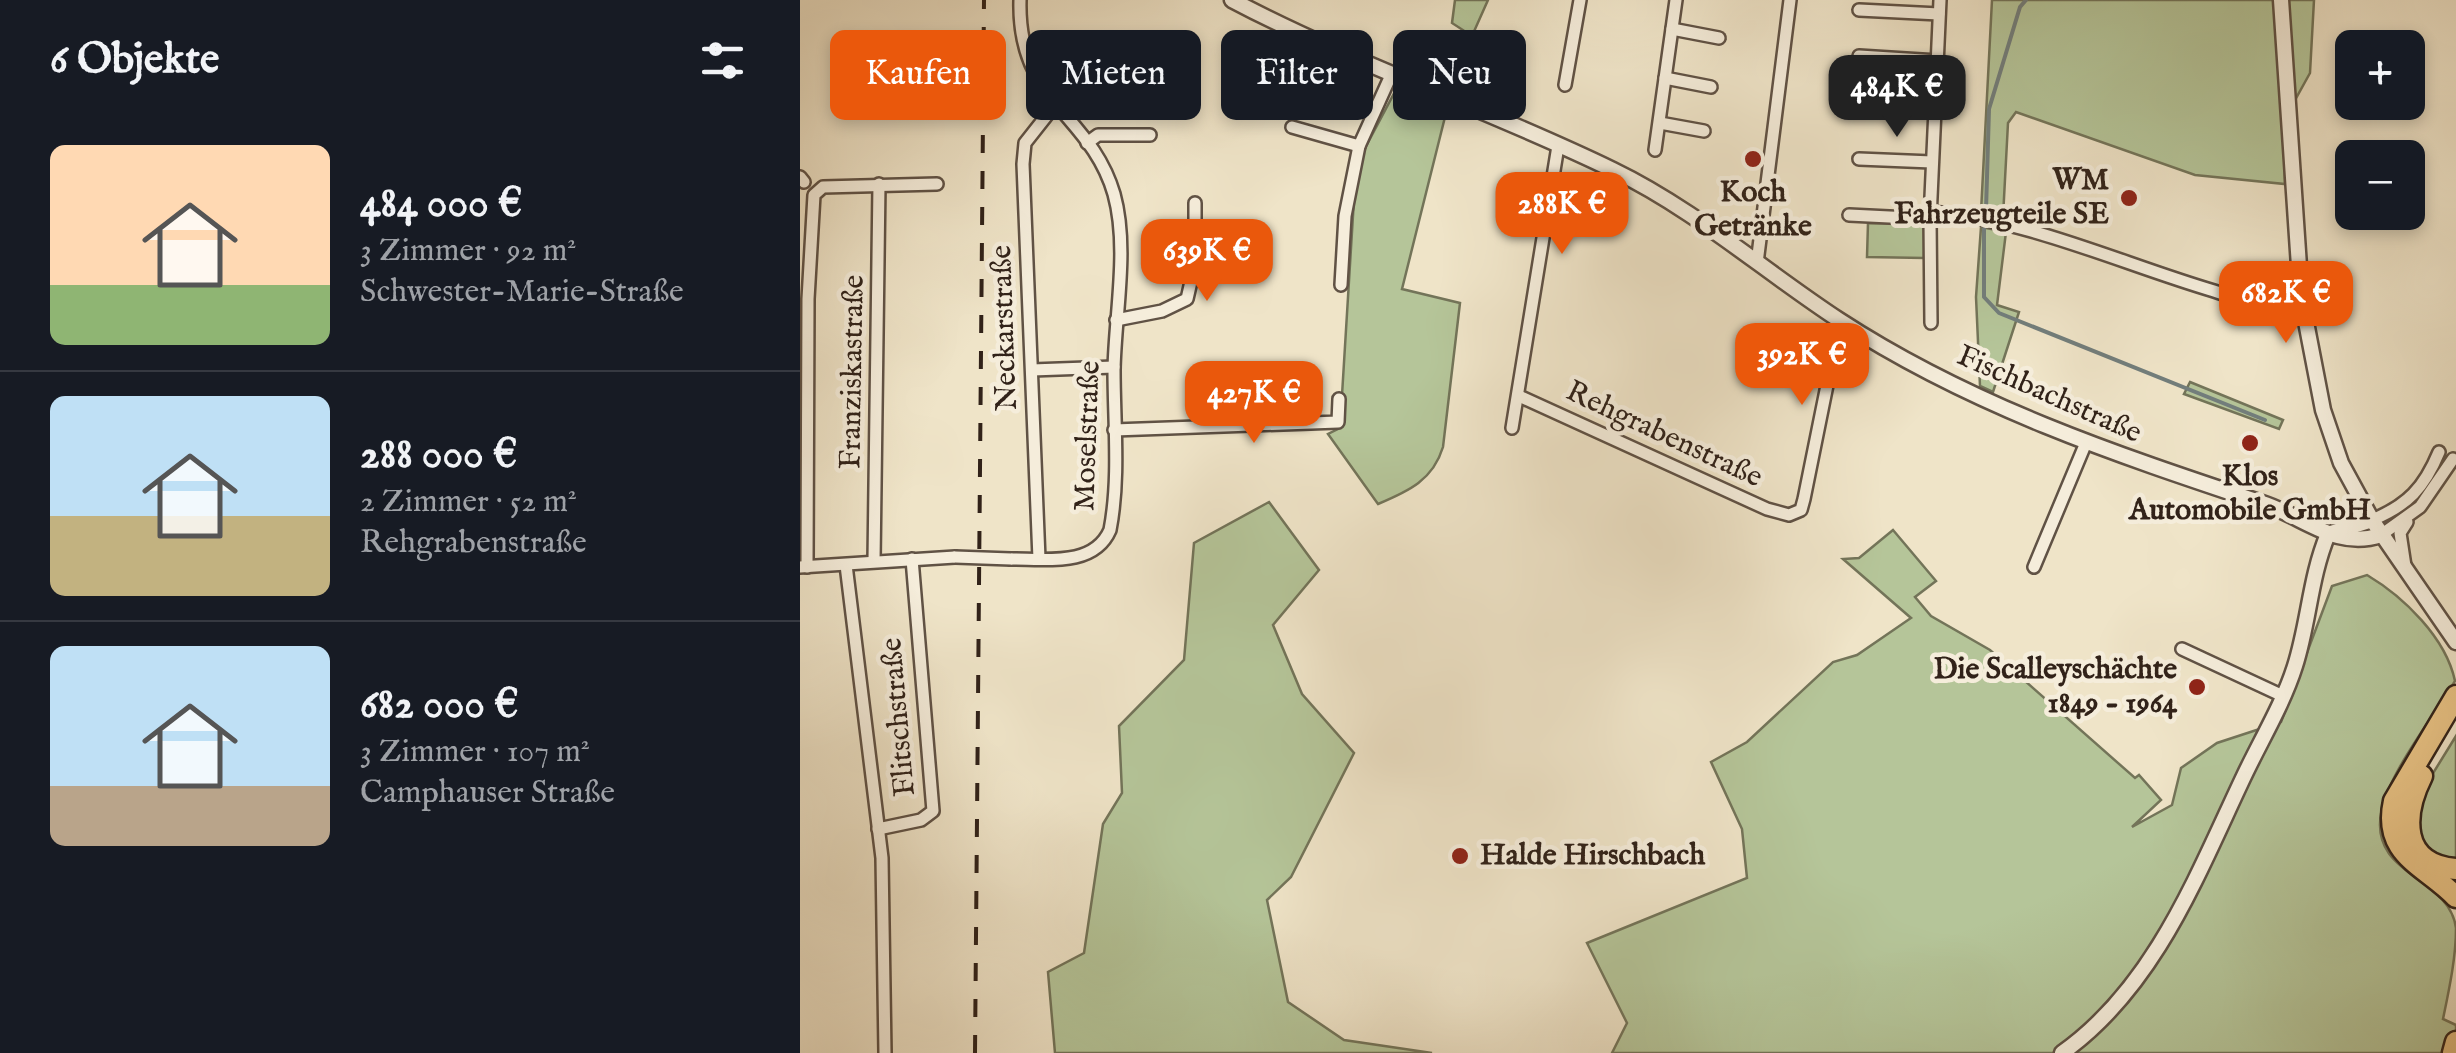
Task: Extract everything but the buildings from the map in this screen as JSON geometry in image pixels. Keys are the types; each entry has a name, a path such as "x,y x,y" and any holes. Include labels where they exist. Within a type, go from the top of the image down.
{"highway":[{"path":"2456,696 2401,788 2391,815 2401,851 2456,897"},
{"path":"2456,720 2422,775 2406,821 2419,850 2438,864 2456,869"},
{"path":"2454,1053 2456,1042"}],"street":[{"name":"Moselstraße","path":"1020,0 1026,59"},
{"name":"Fischbachstraße","path":"1232,0 1649,188 1840,321 1993,405 2086,444 2291,513 2350,542 2381,535"},
{"path":"1565,85 1580,0"},
{"path":"1656,150 1676,0"},
{"path":"1757,262 1790,0"},
{"path":"1931,323 1930,216 1940,0"},
{"path":"2281,0 2301,296 2312,368 2337,452 2360,498 2381,535 2456,642"},
{"path":"1859,10 1940,14"},
{"path":"1672,30 1718,38"},
{"path":"1860,56 1938,61"},
{"path":"1341,285 1345,216 1359,146 1392,74"},
{"path":"1665,78 1711,87"},
{"path":"1862,110 1935,112"},
{"name":"Neckarstraße","path":"1039,559 1024,153 1025,143 1044,120"},
{"name":"Moselstraße","path":"1039,559 1086,556 1104,542 1112,518 1114,196 1087,142 1067,120"},
{"path":"1660,123 1704,131"},
{"path":"1292,127 1359,146"},
{"path":"1087,142 1098,136 1150,135"},
{"name":"Rehgrabenstraße","path":"1512,428 1558,146"},
{"path":"1860,159 1932,162"},
{"name":"Franziskastraße","path":"874,561 878,184"},
{"path":"938,184 816,190 808,299 803,567 955,557 1039,559"},
{"name":"Moselstraße","path":"1116,320 1162,311 1187,298 1195,264 1195,203"},
{"path":"1849,216 1990,220 2250,305 2303,316"},
{"path":"2250,305 2301,296"},
{"name":"Rehgrabenstraße","path":"1519,396 1767,510 1789,515 1801,510 1804,499 1840,321"},
{"path":"1032,370 1114,368"},
{"path":"1114,430 1338,422 1339,399"},
{"path":"2034,567 2086,444"},
{"path":"2062,1053 2120,999 2155,953 2283,696 2299,653 2313,574 2328,534 2396,510 2418,492 2440,452"},
{"path":"2406,570 2400,532 2453,459"},
{"path":"2381,535 2410,516"},
{"name":"Flitschstraße","path":"878,829 921,820 933,811 912,559"},
{"name":"Flitschstraße","path":"846,565 884,887 885,1053"},
{"path":"2182,649 2283,696"}],"green space":[{"path":"1455,0 1488,0 1475,30 1463,30 1452,23"},
{"path":"1992,0 2314,0 2310,73 2284,120 2285,184 2195,175 2016,112 2008,123 2003,217 1981,212"},
{"path":"1393,95 1393,120 1444,120 1402,289 1460,303 1439,458 1418,483 1378,504 1328,434 1340,428 1354,199 1364,150"},
{"path":"1868,223 1925,224 1924,258 1867,257"},
{"path":"1981,227 2006,232 1997,305 2019,312 1993,392 1980,386 1976,297"},
{"path":"2190,382 2283,420 2279,429 2184,394"},
{"path":"1269,502 1319,570 1273,625 1302,694 1354,753 1291,877 1267,900 1288,1002 1344,1040 1432,1053 1055,1053 1048,972 1084,953 1103,824 1122,793 1119,726 1184,660 1194,543"},
{"path":"1893,530 1936,581 1915,597 1931,616 1990,650 2135,778 2139,775 2161,800 2132,827 2172,805 2181,768 2217,743 2281,722 2332,586 2367,575 2409,607 2443,649 2455,681 2392,781 2381,814 2381,835 2398,864 2440,897 2456,928 2443,1019 2456,1025 2456,1053 1612,1053 1627,1023 1587,943 1747,878 1742,829 1711,762 1747,742 1833,662 1857,655 1911,618 1843,559 1859,558"},
{"path":"2456,736 2456,861 2438,856 2415,835 2419,796"}],"waterway":[{"path":"1986,210 1989,109 2020,7 2026,0"},
{"path":"1984,227 1984,297 1999,313 2265,420"}],"railway":[{"path":"975,1053 984,0"}],"place":[{"name":"Koch Getränke","path":"1753,159"},
{"name":"WM Fahrzeugteile SE","path":"2129,198"},
{"name":"Klos Automobile GmbH","path":"2250,443"},
{"name":"Die Scalleyschächte 1849 - 1964","path":"2197,687"},
{"name":"Halde Hirschbach","path":"1460,856"}]}
